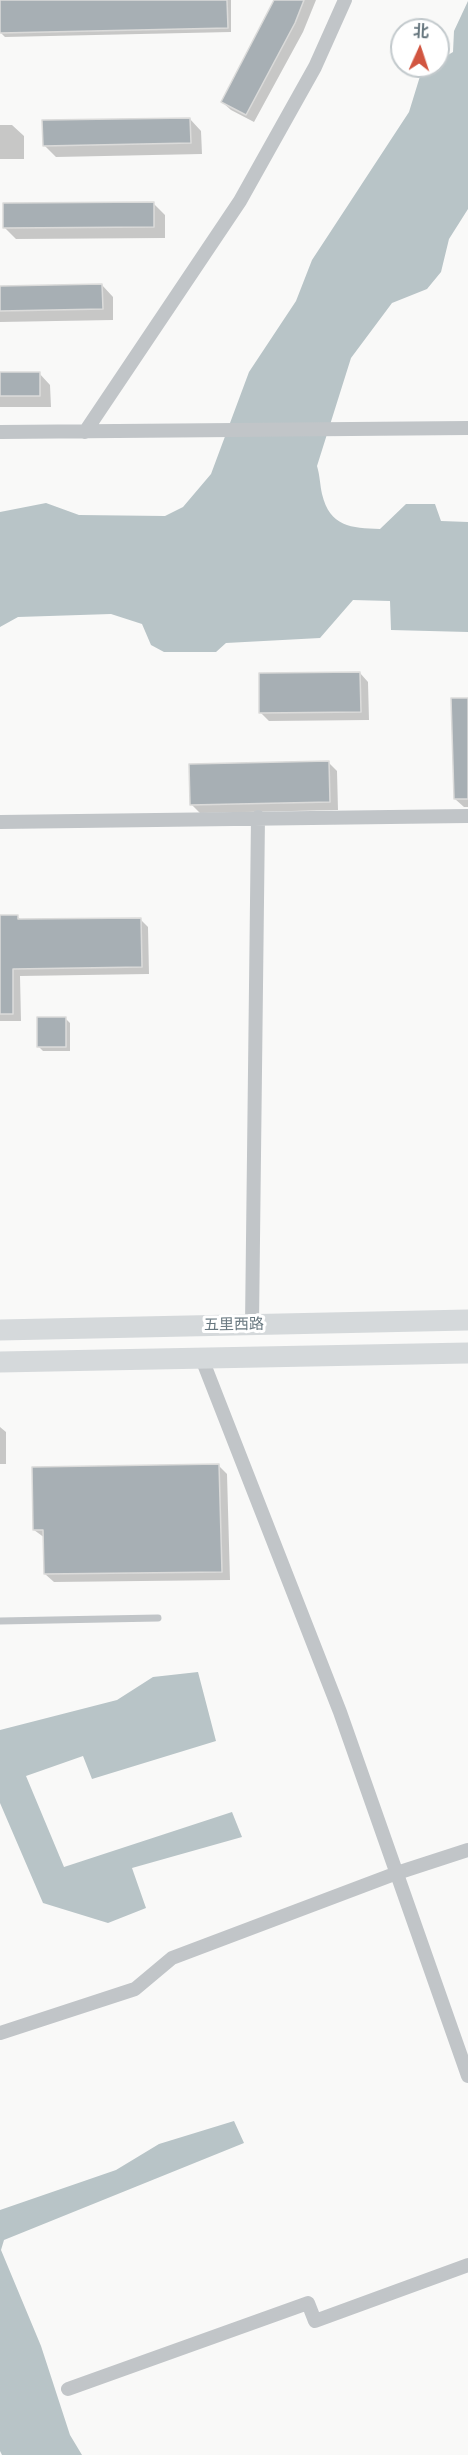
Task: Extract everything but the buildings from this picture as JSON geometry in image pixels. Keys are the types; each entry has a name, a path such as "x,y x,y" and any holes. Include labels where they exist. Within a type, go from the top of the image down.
{"main road":[{"name":"五里西路","path":"0,1330 468,1320"},
{"path":"0,1362 468,1353"}],"street":[{"path":"85,432 240,201 315,67 345,0"},
{"path":"0,432 468,428"},
{"path":"0,822 468,816"},
{"path":"252,1324 258,817"},
{"path":"202,1359 340,1712 468,2076"},
{"path":"0,2034 135,1989 172,1958 468,1850"},
{"path":"68,2389 308,2304 315,2321 468,2265"}],"lane":[{"path":"0,1621 158,1618"}],"shaded area":[{"path":"468,1 468,209 449,239 441,272 427,289 392,303 351,358 317,466 322,494 330,513 336,519 351,526 380,529 406,504 435,504 441,521 468,522 468,632 391,630 390,601 353,600 320,638 226,643 216,652 164,652 151,645 142,624 111,614 18,617 0,627 0,512 46,503 79,515 165,516 183,507 211,474 249,372 296,301 312,260 409,112 419,78 450,78 450,54 453,52 454,31"},
{"path":"198,1672 216,1741 92,1779 83,1756 26,1776 64,1867 232,1812 242,1837 132,1868 146,1908 108,1923 43,1903 0,1803 0,1730 117,1700 153,1677"},
{"path":"234,2121 244,2143 4,2240 1,2250 41,2346 70,2435 82,2455 2,2455 0,2451 0,2210 116,2170 159,2144"}]}
